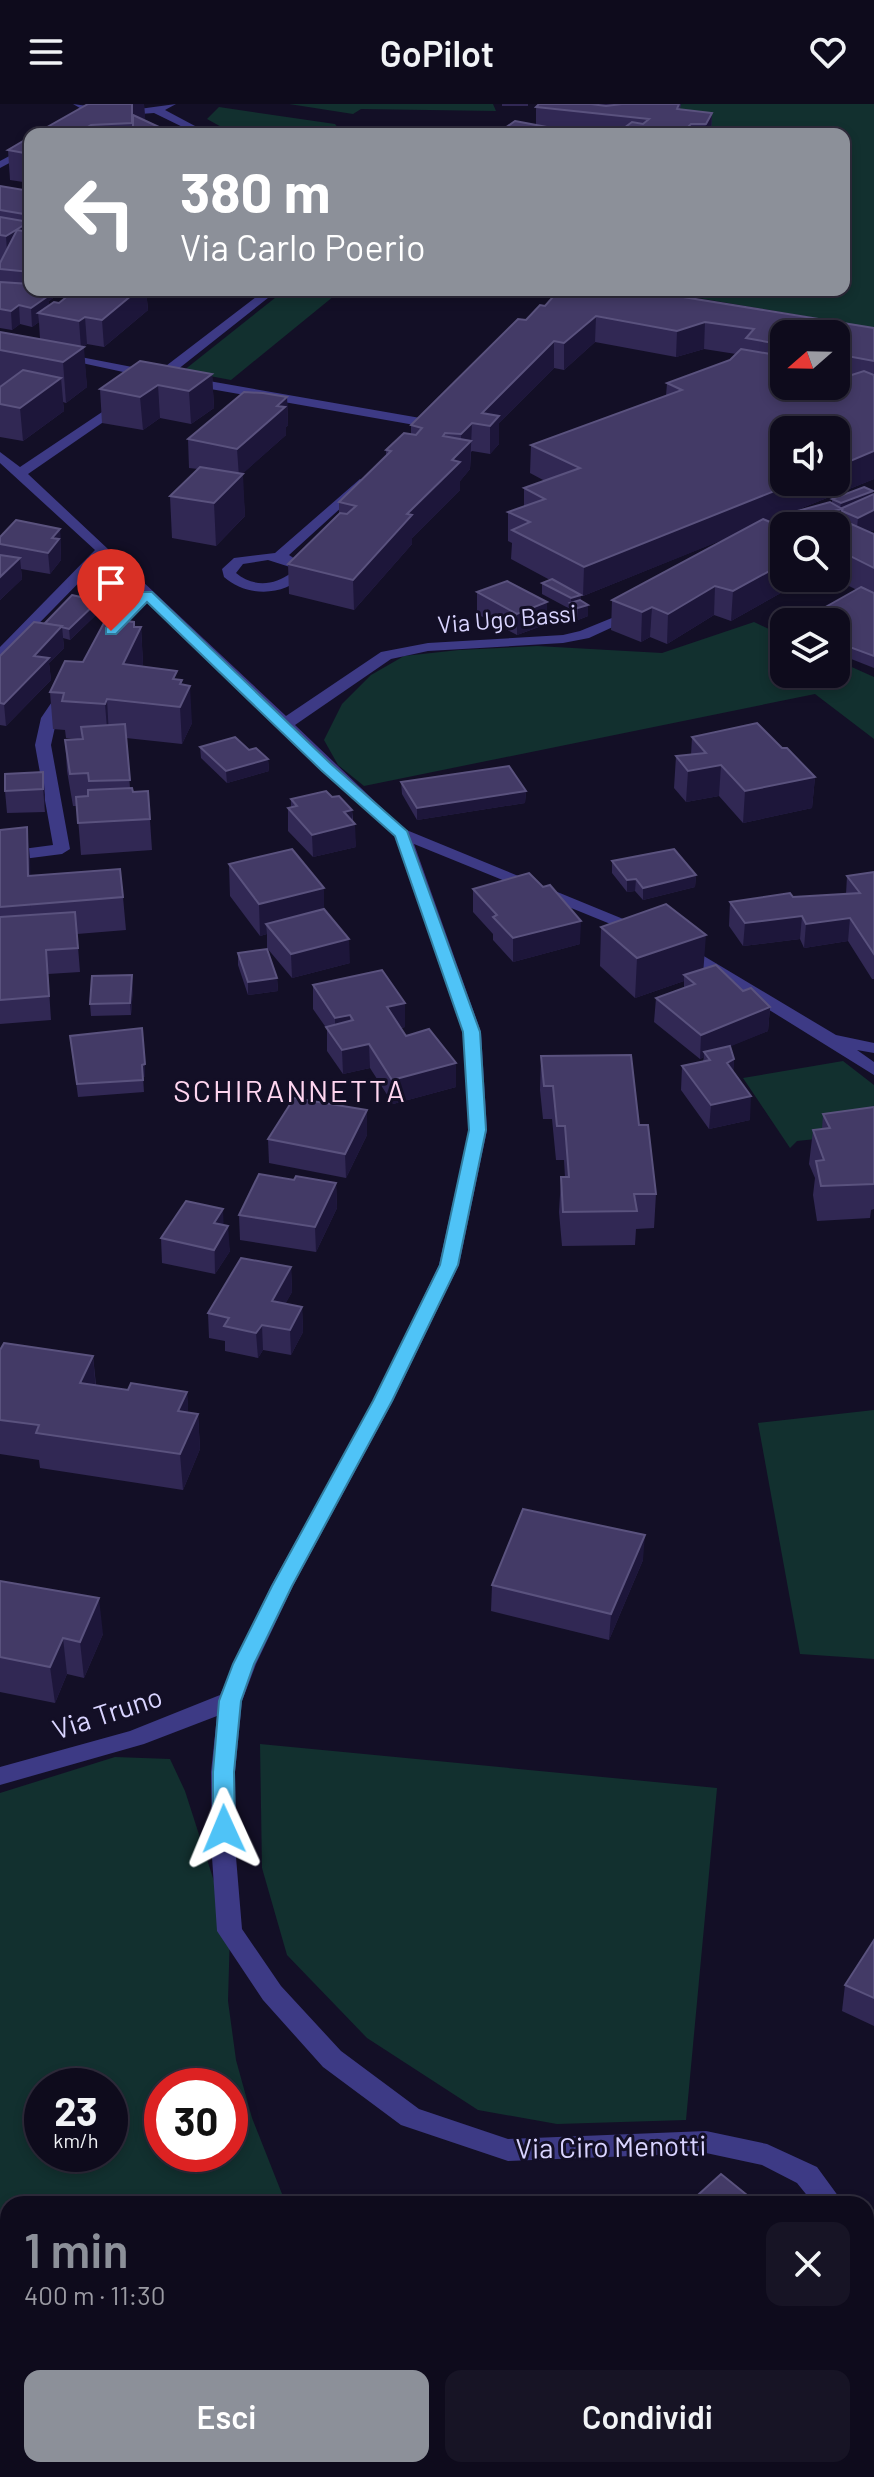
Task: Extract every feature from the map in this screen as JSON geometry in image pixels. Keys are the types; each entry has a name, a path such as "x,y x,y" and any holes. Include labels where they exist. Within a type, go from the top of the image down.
{"street":[{"path":"78,104 96,111 126,113 157,110 171,104"},
{"path":"157,110 193,128"},
{"path":"79,119 96,111"},
{"path":"0,165 24,151"},
{"path":"144,389 264,296"},
{"path":"46,354 426,423"},
{"path":"19,474 132,398"},
{"path":"408,440 437,413"},
{"name":"Via Ciro Menotti","path":"0,456 402,834 688,950 874,1070"},
{"path":"279,557 372,472"},
{"path":"0,655 103,550"},
{"path":"96,650 147,594"},
{"name":"Via Ugo Bassi","path":"284,726 308,706 386,655 428,647 563,639 584,635 647,607"},
{"path":"0,857 62,849 43,745 49,718 73,681"},
{"name":"Via Ciro Menotti","path":"402,834 472,1032 478,1130 449,1265 383,1401 282,1586 244,1664 230,1701 223,1786 230,1931 272,1993 332,2059 410,2117 508,2150 706,2142 767,2155 807,2175 824,2196"},
{"path":"830,1039 874,1048"},
{"name":"Via Truno","path":"0,1776 136,1738 230,1701"}],"green space":[{"path":"289,104 493,104 496,111 361,109 353,114"},
{"path":"679,104 874,104 874,328 850,324 850,320 827,320 687,296 850,296 850,128 682,128"},
{"path":"219,107 335,124 338,128 223,128 207,119"},
{"path":"277,296 334,296 231,380 183,371"},
{"path":"754,622 770,629 770,688 850,688 850,666 874,677 874,739 815,694 364,786 338,765 324,740 342,704 371,675 404,656 537,646 662,653"},
{"path":"843,1061 874,1085 874,1133 797,1141 790,1148 743,1078"},
{"path":"874,1410 874,1659 800,1654 758,1423"},
{"path":"260,1744 717,1788 686,2120 557,2124 478,2110 367,2038 287,1955 262,1868"},
{"path":"115,1757 170,1759 185,1791 230,1931 228,2001 238,2068 144,2068 144,2172 248,2172 248,2104 283,2196 0,2196 0,1793"}],"building":[{"path":"88,104 132,104 132,123 46,128"},
{"path":"539,104 679,104 677,109 712,113 706,124 691,124 687,128 624,128 632,122 643,124 649,119 536,107"},
{"path":"133,115 161,128 133,128"},
{"path":"515,121 552,128 505,128"},
{"path":"24,141 24,153 8,150"},
{"path":"0,186 24,190 24,214 0,210"},
{"path":"0,217 24,221 24,225 6,236 0,235"},
{"path":"17,230 24,231 24,271 0,269"},
{"path":"0,282 24,284 24,296 48,296 31,308 19,305 11,311 0,309"},
{"path":"68,296 131,296 102,320 85,317 79,321 38,313 54,302 59,303"},
{"path":"554,296 677,296 825,320 770,320 770,342 746,338 754,329 705,322 677,331 596,316 564,343 554,341 482,413 499,416 490,426 472,423 461,434 445,433 443,436 471,441 452,460 460,462 407,514 412,515 353,580 288,564 340,513 347,514 356,506 339,502 391,451 386,450 404,433 416,435 422,428 411,425 518,319 526,320 540,305 545,306"},
{"path":"850,324 874,328 874,361 850,357"},
{"path":"0,332 84,347 63,362 0,350"},
{"path":"741,349 770,354 770,400 850,400 850,376 864,371 874,375 874,451 850,461 850,416 770,416 770,493 584,567 512,530 530,522 508,512 545,499 524,488 580,468 531,445 682,390 667,383 730,360"},
{"path":"140,361 212,374 189,391 158,385 140,397 100,389"},
{"path":"23,370 61,378 20,408 0,404 0,387"},
{"path":"244,392 287,397 277,406 285,407 237,449 188,439"},
{"path":"200,467 243,474 214,503 170,496"},
{"path":"864,487 873,491 841,503 832,499 850,496 850,492"},
{"path":"874,494 874,510 858,518 840,509"},
{"path":"830,502 842,509 830,512 794,512"},
{"path":"763,519 770,522 770,571 733,591 715,586 668,614 652,607 642,612 612,600"},
{"path":"16,520 60,529 52,538 59,539 48,553 0,544 0,537"},
{"path":"850,524 874,534 874,568 850,556"},
{"path":"0,555 20,558 0,577"},
{"path":"552,579 581,595 571,598 542,583"},
{"path":"507,581 547,602 517,614 477,592"},
{"path":"861,587 874,593 874,656 850,647 850,608 824,608"},
{"path":"72,595 98,601 69,629 45,623"},
{"path":"580,600 588,605 578,608 570,603"},
{"path":"106,619 134,622 134,627 141,627 123,664 177,671 173,679 182,680 180,684 190,686 180,707 107,699 105,704 62,701 64,693 50,692 65,661 83,662"},
{"path":"34,622 62,626 34,656 49,658 4,704 0,703 0,656"},
{"path":"757,723 815,777 745,791 721,765 688,771 676,756 706,753 692,737"},
{"path":"125,724 130,780 89,781 88,773 70,774 65,740 83,739 81,727"},
{"path":"235,737 249,750 256,748 268,759 226,771 200,747"},
{"path":"509,766 526,791 417,808 401,782"},
{"path":"43,772 43,789 5,791 5,774"},
{"path":"132,788 133,792 148,791 150,819 78,823 76,797 88,796 88,790"},
{"path":"326,791 332,797 339,796 352,810 344,812 355,824 312,835 288,808 297,806 291,799"},
{"path":"27,827 28,876 120,869 123,897 0,907 0,830"},
{"path":"292,849 324,888 259,904 229,864"},
{"path":"674,849 696,875 643,888 636,879 627,880 612,861"},
{"path":"874,872 874,954 850,918 806,924 802,916 745,923 730,902 790,893 793,897 860,893 847,876"},
{"path":"529,873 543,887 550,885 581,921 513,938 473,889"},
{"path":"666,904 706,935 637,958 601,927"},
{"path":"324,909 349,939 291,954 266,924"},
{"path":"75,912 78,948 46,950 49,996 0,1000 0,917"},
{"path":"267,949 277,978 248,982 238,953"},
{"path":"716,965 743,991 751,988 770,1007 701,1035 656,998 695,984 684,975"},
{"path":"382,970 405,1003 387,1007 406,1036 429,1029 456,1063 392,1080 369,1044 342,1050 326,1027 353,1020 350,1015 335,1018 313,985"},
{"path":"132,975 130,1003 90,1004 92,976"},
{"path":"142,1028 143,1080 77,1084 70,1036"},
{"path":"730,1046 734,1059 727,1063 751,1096 711,1105 682,1066 710,1060 704,1052"},
{"path":"631,1055 639,1125 648,1125 656,1194 634,1194 637,1211 563,1212 561,1177 569,1177 565,1126 557,1126 553,1086 544,1086 541,1056"},
{"path":"294,1098 367,1110 345,1154 268,1139"},
{"path":"874,1107 874,1184 821,1186 816,1161 824,1160 813,1130 830,1128 823,1114"},
{"path":"259,1174 336,1183 315,1227 239,1215"},
{"path":"186,1201 223,1209 214,1223 228,1226 214,1250 161,1238"},
{"path":"241,1258 291,1267 272,1301 302,1307 290,1330 262,1325 256,1333 224,1326 229,1318 208,1313"},
{"path":"4,1343 93,1356 80,1383 128,1390 131,1383 187,1392 178,1411 198,1414 180,1454 36,1433 39,1425 0,1420 0,1350"},
{"path":"523,1509 645,1535 611,1614 492,1585"},
{"path":"0,1581 99,1598 80,1642 63,1638 50,1667 0,1657"},
{"path":"874,1940 874,1998 845,1985"},
{"path":"721,2174 748,2196 697,2196"}],"district":[{"name":"SCHIRANNETTA","path":"290,1090"}],"route":[{"path":"111,631 147,594 326,767 402,834 472,1032 478,1130 449,1265 383,1401 282,1586 244,1664 230,1701 223,1772 224,1829"}]}
